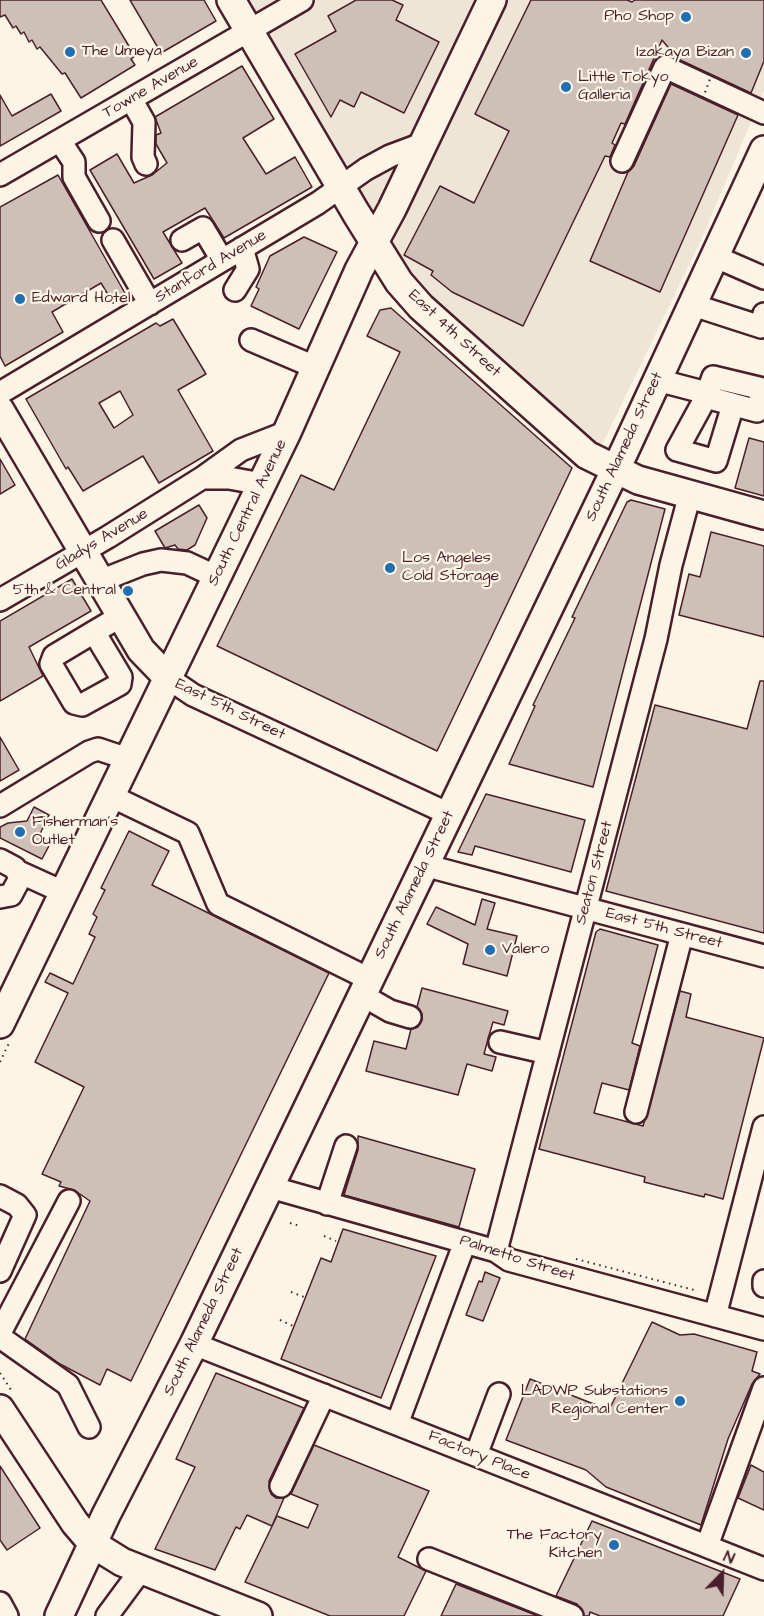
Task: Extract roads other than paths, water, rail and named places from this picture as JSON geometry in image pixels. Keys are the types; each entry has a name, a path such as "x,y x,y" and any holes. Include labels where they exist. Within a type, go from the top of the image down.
{"main road":[{"name":"East 4th Street","path":"231,0 399,282 421,307 587,455 638,480 764,515"},
{"name":"South Central Avenue","path":"0,1024 287,432 359,270 375,243 492,0"},
{"name":"South Alameda Street","path":"59,1616 270,1188 615,470 764,150"},
{"name":"East 5th Street","path":"0,410 141,650 168,678"},
{"path":"0,1409 75,1523 93,1544 122,1562 258,1616"}],"street":[{"name":"Towne Avenue","path":"0,175 302,0"},
{"path":"622,161 665,67 764,113"},
{"path":"131,99 144,122 143,157 146,164"},
{"path":"60,141 74,162 74,177 99,221"},
{"name":"Stanford Avenue","path":"0,393 318,203 390,156 422,144"},
{"path":"182,240 202,228 222,260"},
{"path":"112,240 150,304"},
{"path":"235,290 248,269 242,248"},
{"path":"716,257 764,278"},
{"path":"693,305 761,327 764,314"},
{"path":"251,340 317,368"},
{"path":"655,385 703,392 706,397 757,411 763,389 713,377 706,397 677,450 716,461 733,405"},
{"name":"Gladys Avenue","path":"0,600 82,553 202,478 241,450 287,432"},
{"path":"202,478 229,478 262,484"},
{"name":"Seaton Street","path":"496,1251 656,639 671,565 690,494"},
{"path":"100,581 143,564 161,560 187,563 217,578"},
{"path":"94,632 122,616"},
{"name":"East 5th Street","path":"168,678 193,695 449,814"},
{"path":"0,806 88,752 98,749 128,759"},
{"path":"111,796 188,833 218,904 366,987 390,1011 410,1017"},
{"path":"0,860 63,892"},
{"name":"East 5th Street","path":"424,865 764,956"},
{"path":"0,897 11,895 20,878 20,872"},
{"path":"636,1112 682,934"},
{"path":"500,1042 548,1053"},
{"path":"715,1316 764,1126"},
{"path":"327,1204 346,1146"},
{"name":"Palmetto Street","path":"270,1188 496,1251 508,1260 764,1329"},
{"path":"0,1196 17,1205 25,1215 0,1270"},
{"path":"69,1201 0,1335 68,1385 89,1427"},
{"path":"397,1424 465,1242"},
{"path":"764,1281 764,1286"},
{"name":"Factory Place","path":"194,1344 764,1569"},
{"path":"707,1546 764,1388"},
{"path":"476,1455 499,1394"},
{"path":"281,1486 324,1395"},
{"path":"429,1559 572,1616"},
{"path":"107,1616 141,1570"},
{"path":"0,1603 7,1616"}],"place":[{"name":"Pho Shop","path":"686,17"},
{"name":"The Umeya","path":"70,52"},
{"name":"Izakaya Bizan","path":"746,53"},
{"name":"Little Tokyo Galleria","path":"566,87"},
{"name":"Edward Hotel","path":"20,299"},
{"name":"Los Angeles Cold Storage","path":"390,568"},
{"name":"5th & Central","path":"128,591"},
{"name":"Fisherman's Outlet","path":"20,832"},
{"name":"Valero","path":"490,950"},
{"name":"LADWP Substations Regional Center","path":"680,1401"},
{"name":"The Factory Kitchen","path":"614,1545"}]}
